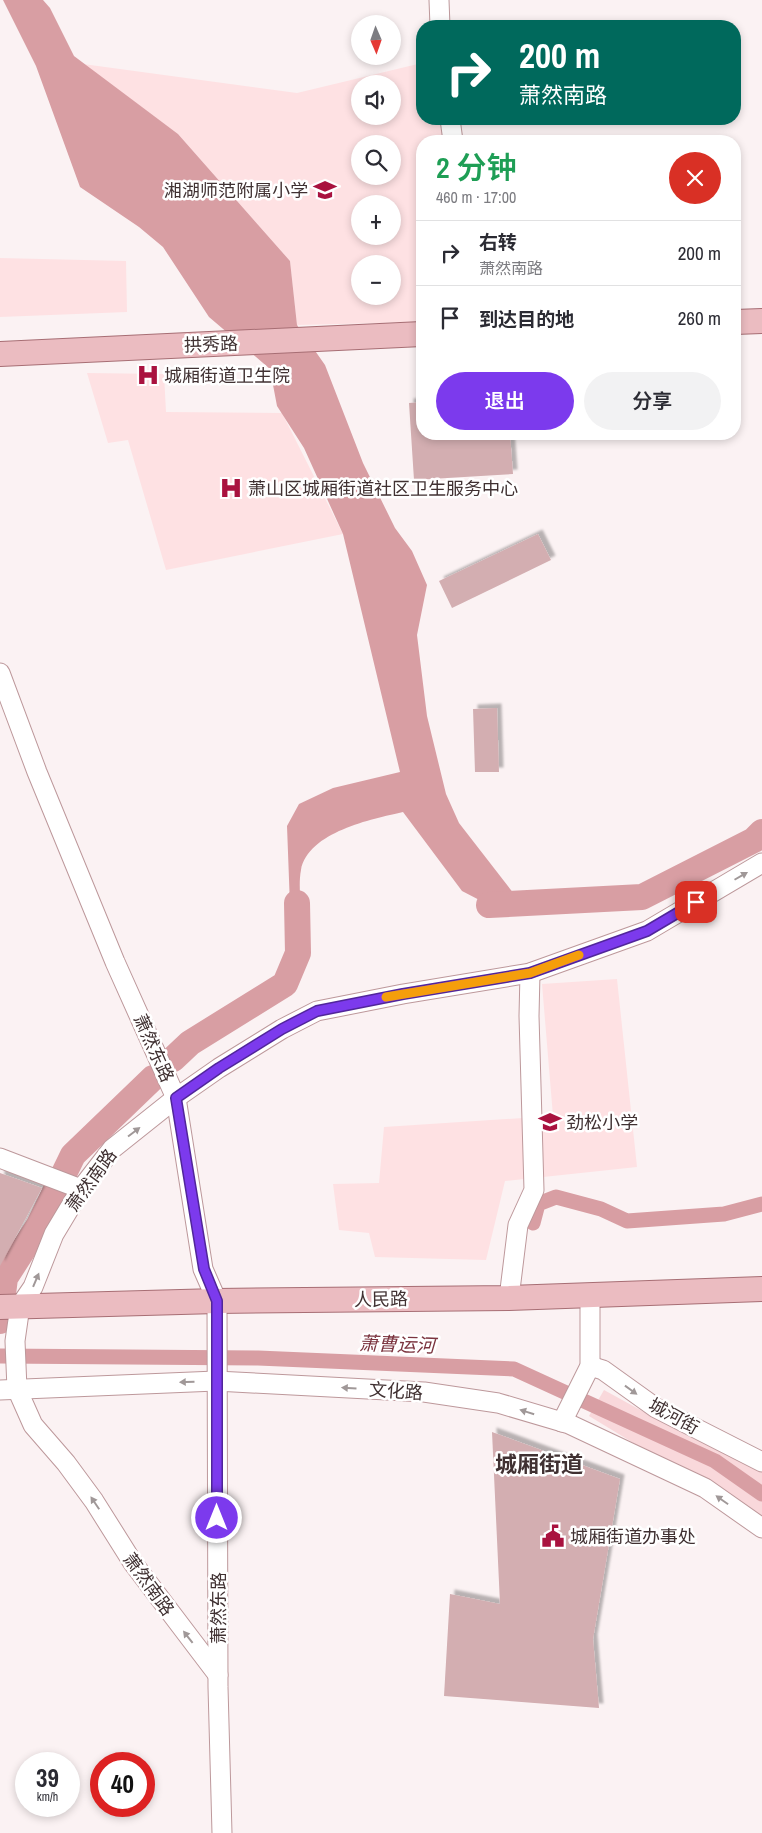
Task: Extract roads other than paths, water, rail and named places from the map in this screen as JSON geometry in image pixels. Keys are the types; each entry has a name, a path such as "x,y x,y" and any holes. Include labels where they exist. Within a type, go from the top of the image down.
{"main road":[{"path":"741,322 762,321"},
{"name":"拱秀路","path":"0,354 416,334"},
{"name":"人民路","path":"10,1307 217,1301 509,1298 762,1289"}],"street":[{"path":"439,0 440,20"},
{"name":"萧然东路","path":"0,673 37,772 108,944 176,1098 204,1269 217,1301 218,1675 222,1833"},
{"name":"萧然南路","path":"218,1675 133,1563 94,1501 33,1425 11,1386 15,1341 10,1307 33,1287 54,1234 80,1189 112,1149 176,1098 219,1068 282,1029 317,1011 403,994 530,973 647,931 762,863"},
{"path":"509,1298 518,1225 534,1190 529,1016 530,973"},
{"path":"5,1160 80,1189"},
{"path":"562,1422 590,1366 590,1295"},
{"name":"城河街","path":"590,1366 603,1370 656,1408 762,1462"},
{"name":"文化路","path":"11,1386 216,1377 424,1392 498,1403 562,1422 705,1488 762,1528"}],"waterway":[{"path":"489,905 642,897 754,840 762,832"},
{"path":"173,1059 190,1043 285,984 298,953 297,903"},
{"path":"3,1294 5,1278 39,1225 73,1155 153,1078"},
{"path":"533,1223 538,1204 556,1197 601,1209 627,1221 724,1214 762,1204"},
{"name":"萧曹运河","path":"0,1356 258,1358 514,1369 715,1461 762,1494"}],"place":[{"name":"湘湖师范附属小学","path":"325,190"},
{"name":"城厢街道卫生院","path":"148,375"},
{"name":"萧山区城厢街道社区卫生服务中心","path":"231,488"},
{"name":"劲松小学","path":"550,1122"},
{"name":"城厢街道办事处","path":"553,1536"}],"district":[{"name":"城厢街道","path":"539,1464"}]}
